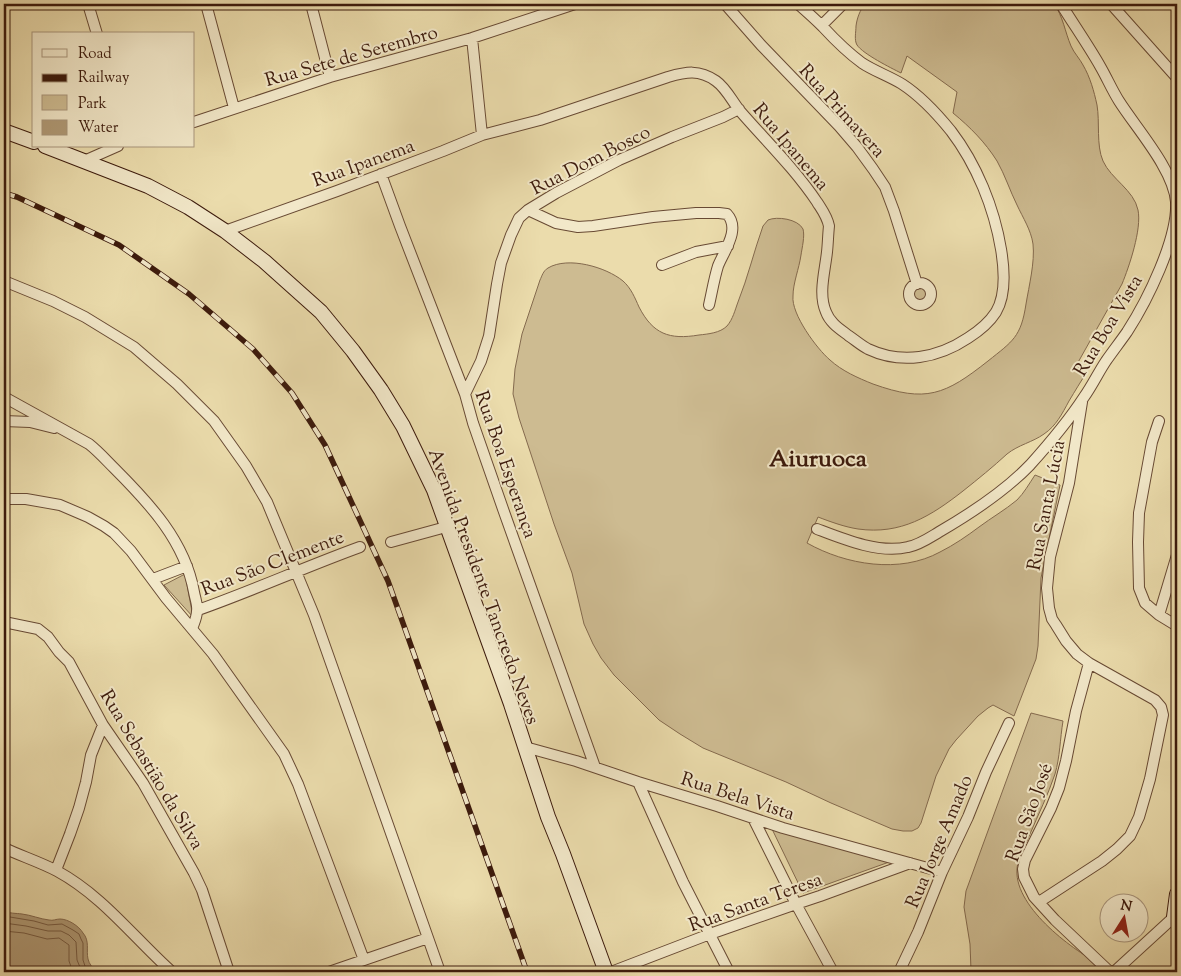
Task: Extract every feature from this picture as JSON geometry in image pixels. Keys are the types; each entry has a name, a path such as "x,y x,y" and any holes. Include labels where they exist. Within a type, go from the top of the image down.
{"street":[{"path":"88,4 96,32"},
{"path":"206,4 234,108"},
{"path":"311,4 330,77"},
{"name":"Rua Sete de Setembro","path":"195,122 330,77 472,38 575,4"},
{"name":"Rua Primavera","path":"725,4 761,45 839,126 857,147 885,186 917,284"},
{"name":"Rua Ipanema","path":"226,231 482,135 540,120 668,77 691,72 716,81 726,91 739,109 801,179 826,217 828,226 823,304 832,322 867,348 886,355 906,358 933,355 948,349 961,343 985,325 992,318 1002,296 1003,266 1000,243 990,204 983,186 954,136 933,111 903,85 868,67 850,54 798,4"},
{"path":"822,25 843,4"},
{"name":"Rua Boa Vista","path":"817,529 847,540 883,548 907,548 948,527 988,501 1029,466 1046,446 1083,398 1127,332 1145,300 1166,253 1172,234 1176,203 1174,187 1119,101 1102,68 1061,4"},
{"path":"1111,4 1177,78"},
{"path":"472,38 482,135"},
{"name":"Rua Dom Bosco","path":"465,394 481,361 489,336 497,284 504,256 519,218 528,210 556,193 619,160 739,109"},
{"path":"4,131 32,141"},
{"name":"Avenida Presidente Tancredo Neves","path":"50,148 148,186 188,207 226,231 264,261 321,312 367,369 394,410 434,490 475,602 548,817 606,972"},
{"path":"84,161 113,148"},
{"name":"Rua Boa Esperança","path":"381,174 465,394 473,424 595,767"},
{"path":"528,210 556,223 578,227 653,217 696,213 724,213 729,216 732,225 731,236 719,265 709,305"},
{"path":"662,265 696,252 728,246"},
{"path":"4,281 53,301 85,317 134,347 214,421 246,466 268,502 314,615 440,972"},
{"path":"4,397 89,444 143,497 166,527 191,576 198,610 192,629"},
{"name":"Rua Santa Lúcia","path":"1039,902 1102,861 1130,836 1142,808 1154,764 1163,715 1159,704 1150,697 1088,663 1071,647 1052,619 1047,588 1050,557 1069,483 1083,398"},
{"path":"4,421 30,422 72,434"},
{"path":"1158,421 1152,442 1139,513 1138,578 1141,596 1145,604 1177,626"},
{"path":"4,499 26,499 60,504 88,517 114,533 131,551 166,598 228,674 284,754 298,784 364,960"},
{"path":"391,542 446,527"},
{"name":"Rua São Clemente","path":"198,610 360,547"},
{"path":"1159,615 1177,555"},
{"path":"153,579 187,566"},
{"name":"Rua Sebastião da Silva","path":"4,622 38,629 48,637 69,662 103,725 143,784 194,873 202,890 229,972"},
{"name":"Rua São José","path":"1088,663 1059,788 1025,860 1023,869 1024,877 1031,892 1039,902 1055,920 1110,972"},
{"name":"Rua Jorge Amado","path":"899,972 1009,723"},
{"path":"56,870 76,816 86,782 91,755 103,725"},
{"name":"Rua Bela Vista","path":"525,747 595,767 783,828 942,872"},
{"path":"638,782 683,882 729,972"},
{"path":"753,818 833,972"},
{"path":"4,848 56,870 95,897 172,972"},
{"name":"Rua Santa Teresa","path":"611,972 710,934 910,863"},
{"path":"1114,972 1176,919 1177,894"},
{"path":"329,972 428,938"}],"green space":[{"path":"865,4 1054,4 1062,19 1071,46 1090,79 1097,105 1099,141 1103,161 1132,196 1136,203 1139,218 1134,248 1122,284 1076,366 1087,372 1061,415 1048,431 1011,451 951,500 915,522 888,529 874,530 848,527 818,517 807,543 822,551 856,561 891,565 908,563 940,552 965,537 1017,500 1035,475 1060,485 1041,578 1036,659 1014,716 993,705 978,716 956,740 949,749 936,776 921,823 918,828 912,831 892,829 703,748 659,720 614,675 601,658 584,624 572,573 519,418 513,394 515,369 522,334 540,280 548,268 566,263 576,263 607,271 623,281 632,293 644,316 656,329 679,337 714,333 727,326 731,320 763,226 768,220 777,218 797,223 803,229 803,246 793,296 793,303 800,321 812,340 825,355 850,374 891,390 921,394 934,392 947,388 973,373 1010,343 1018,331 1024,315 1031,274 1033,244 1029,229 997,161 977,135 953,113 957,92 907,56 901,73 860,49 857,45 855,38 856,23 860,11"},
{"path":"920,284 927,287 930,294 927,301 920,304 913,301 910,294 913,287"},
{"path":"185,574 193,617 164,585"},
{"path":"1031,713 1063,721 1055,774 1020,856 1017,878 1022,892 1042,921 1070,945 1096,962 1095,970 971,970 970,944 964,907 966,891"},
{"path":"772,829 892,861 803,893"}],"water":[{"path":"4,910 10,913 52,920 63,919 73,923 85,936 87,956 96,972 4,972"}],"railway":[{"path":"4,193 17,197 119,245 189,294 253,349 292,393 325,445 388,581 527,972"}],"district":[{"name":"Aiuruoca","path":"818,458"}]}
